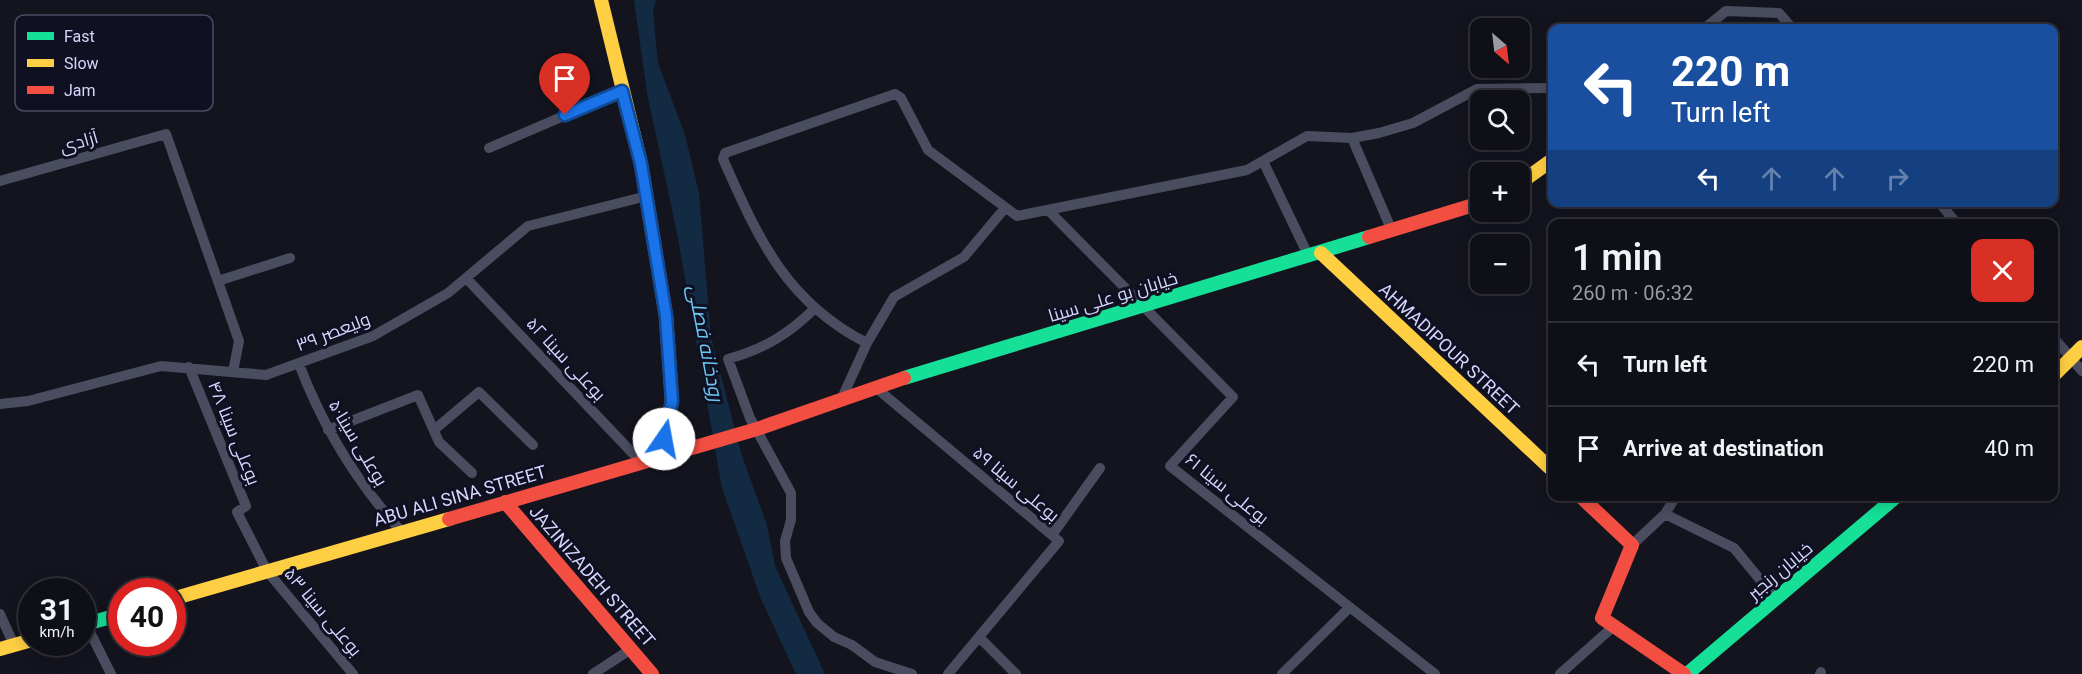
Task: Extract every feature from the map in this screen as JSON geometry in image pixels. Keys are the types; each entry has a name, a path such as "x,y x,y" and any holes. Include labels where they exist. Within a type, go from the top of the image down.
{"street":[{"path":"602,0 647,196 666,316 672,401 660,457"},
{"path":"1710,24 1726,11 1779,13 1789,24"},
{"path":"867,343 844,330 815,308 789,283 758,238 723,159 724,153 895,94 900,98 928,150 1017,216 1247,170 1307,136 1352,138 1413,123 1477,89 1548,88"},
{"path":"489,148 622,91"},
{"name":"آزادی","path":"0,181 166,134 218,281"},
{"path":"1352,138 1392,231"},
{"path":"1263,160 1315,255"},
{"path":"1530,176 1548,163"},
{"name":"ولیعصر ۳۹","path":"0,404 28,401 161,366 266,375 373,336 448,293 528,226 647,196"},
{"name":"خیابان بو علی سینا","path":"757,429 875,387 1470,206"},
{"path":"1943,207 1953,219"},
{"path":"841,399 867,343 894,297 964,257 1005,208"},
{"path":"1048,210 1144,306"},
{"name":"AHMADIPOUR STREET","path":"1315,255 1548,466"},
{"path":"233,372 239,341 218,281 290,258"},
{"name":"بوعلی سینا ۵۲","path":"466,278 641,462"},
{"name":"بوعلی سینا ۶۱","path":"1144,306 1233,397 1170,466 1436,674"},
{"path":"815,308 797,326 776,341 753,352 728,359 750,418 791,493 791,520 785,541 786,558 809,612 834,636 852,645 875,662 912,674"},
{"path":"2058,343 2082,371"},
{"path":"2058,371 2082,347"},
{"name":"بوعلی سینا۵۰","path":"299,364 328,430 356,476 402,532"},
{"name":"بوعلی سینا ۴۸","path":"189,367 246,506 237,512 267,571"},
{"name":"بوعلی سینا ۵۹","path":"875,387 1059,541 948,674"},
{"path":"434,430 478,392 533,445"},
{"path":"328,430 418,395 440,442 472,473"},
{"name":"ABU ALI SINA STREET","path":"186,595 757,429"},
{"path":"1052,536 1100,468"},
{"path":"1586,501 1632,545"},
{"path":"1673,501 1665,514 1632,545 1602,618 1686,674"},
{"name":"خیابان رنجبر","path":"1686,674 1891,501"},
{"name":"JAZINIZADEH STREET","path":"505,502 652,674"},
{"path":"1665,514 1734,548 1776,599"},
{"name":"بوعلی سینا ۵۳","path":"267,571 353,674"},
{"path":"1282,674 1350,607"},
{"path":"0,614 14,645"},
{"path":"1560,674 1614,626"},
{"path":"979,637 1016,674"},
{"path":"0,649 18,644"},
{"path":"96,646 111,674"},
{"path":"594,674 631,649"}],"water":[{"name":"رودخانه فصلی","path":"634,0 656,0 653,12 658,63 685,135 699,193 711,337 741,453 767,525 775,566 825,674 796,674 761,599 722,488 677,233 647,93"}],"traffic: fast":[{"path":"904,378 1369,237"},
{"path":"1687,674 1891,501"},
{"path":"96,621 108,618"}],"traffic: slow":[{"path":"601,0 641,164 666,316 672,401 660,457"},
{"path":"1530,176 1548,163"},
{"path":"1321,253 1548,466"},
{"path":"2058,371 2082,347"},
{"path":"186,595 449,519"},
{"path":"0,649 18,644"}],"traffic: jam":[{"path":"1369,237 1470,206"},
{"path":"449,519 757,429 904,378"},
{"path":"1585,501 1632,545 1602,618 1684,674"},
{"path":"505,502 652,674"}],"route":[{"path":"565,115 622,91 641,164 666,316 672,401 664,439"}]}
